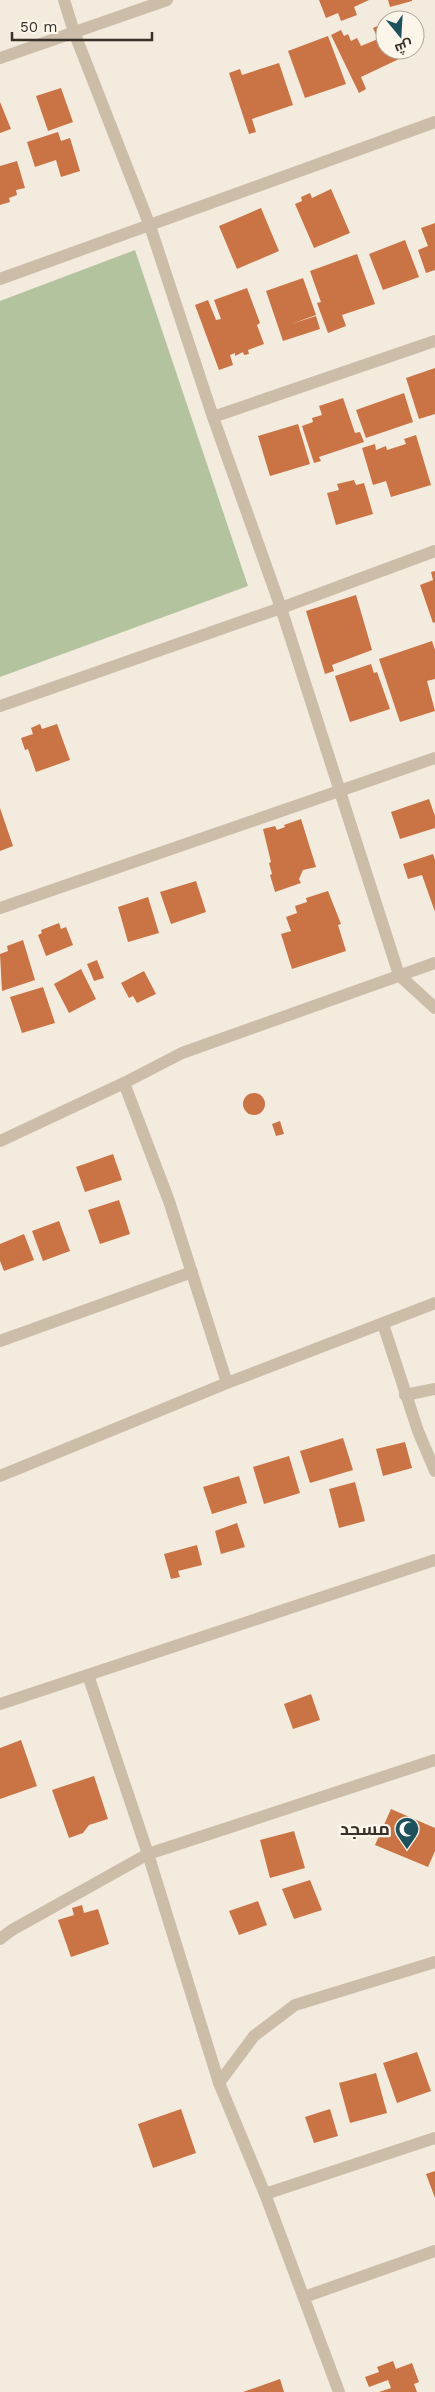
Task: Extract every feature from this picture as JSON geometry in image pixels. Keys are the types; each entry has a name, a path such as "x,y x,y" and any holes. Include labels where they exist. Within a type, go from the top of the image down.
{"street":[{"path":"64,0 74,32 150,226 213,417 281,608 399,975 435,1008"},
{"path":"0,58 167,0"},
{"path":"0,279 435,122"},
{"path":"213,417 435,341"},
{"path":"0,706 281,608 435,550"},
{"path":"0,908 435,758"},
{"path":"0,1141 124,1083 182,1053 435,963"},
{"path":"124,1083 169,1201 227,1383"},
{"path":"0,1341 192,1272"},
{"path":"0,1476 227,1383 435,1303"},
{"path":"383,1324 405,1395 435,1471"},
{"path":"405,1395 435,1389"},
{"path":"0,1704 435,1560"},
{"path":"88,1675 148,1854 219,2083 265,2194 339,2392"},
{"path":"0,1939 12,1930 148,1854 435,1760"},
{"path":"219,2083 254,2036 295,2005 435,1962"},
{"path":"265,2194 435,2138"},
{"path":"304,2297 435,2251"}],"green space":[{"path":"135,250 248,586 0,677 0,301"}],"building":[{"path":"319,0 369,0 354,7 357,15 341,21 338,13 326,18"},
{"path":"388,0 412,0 412,1 390,7"},
{"path":"341,30 344,36 348,34 351,41 357,38 361,46 375,40 375,60 397,60 361,77 366,89 359,93 331,35"},
{"path":"328,36 346,84 305,98 288,51"},
{"path":"279,63 293,105 252,119 256,132 249,134 229,73 240,69 242,75"},
{"path":"61,88 73,122 48,131 36,96"},
{"path":"0,102 11,129 0,133"},
{"path":"58,132 61,141 70,138 80,171 61,177 56,160 35,167 27,142"},
{"path":"17,161 25,188 16,190 17,195 9,198 10,202 0,205 0,166"},
{"path":"331,189 350,233 314,248 295,204 302,201 301,197 310,193 312,198"},
{"path":"261,208 279,251 237,269 219,226"},
{"path":"435,223 435,270 426,273 418,250 428,246 421,228"},
{"path":"405,240 419,277 383,290 369,254"},
{"path":"357,254 375,304 342,315 346,326 328,333 317,303 321,302 310,271"},
{"path":"303,278 316,315 291,324 316,316 320,329 283,341 266,291"},
{"path":"247,288 260,323 257,325 264,344 248,350 249,354 244,355 243,352 235,356 235,353 230,355 233,365 219,370 195,305 208,300 216,320 221,319 214,300"},
{"path":"435,368 435,414 419,419 406,378"},
{"path":"404,393 413,422 366,438 356,410"},
{"path":"343,398 355,433 360,432 364,442 319,457 321,461 314,463 302,426 313,422 312,418 322,415 319,406"},
{"path":"298,424 310,464 270,476 258,436"},
{"path":"416,435 431,485 391,497 386,481 373,485 362,448 375,444 376,450 386,446 387,450 406,444 404,439"},
{"path":"354,480 356,485 364,483 373,514 336,525 327,493 339,490 337,484"},
{"path":"435,571 435,622 433,623 420,585 433,580 431,572"},
{"path":"356,595 372,650 332,665 334,671 325,674 306,611"},
{"path":"432,641 435,650 435,679 427,681 435,711 400,722 379,659"},
{"path":"371,664 374,673 377,672 390,709 350,722 335,676"},
{"path":"40,724 42,729 57,724 70,760 36,772 28,749 25,750 21,738 33,734 31,728"},
{"path":"429,799 435,816 435,828 400,839 391,812"},
{"path":"0,808 13,846 0,851"},
{"path":"301,819 316,867 303,870 299,879 301,883 275,892 270,875 272,874 269,863 271,862 263,829 275,826 277,830 285,827 284,825"},
{"path":"433,854 435,860 435,912 422,875 408,879 403,864"},
{"path":"196,881 206,912 171,924 160,892"},
{"path":"328,891 341,924 338,925 346,951 292,969 281,934 291,931 286,917 297,913 295,906 307,902 306,898"},
{"path":"148,897 159,933 128,942 118,907"},
{"path":"59,923 61,929 66,927 73,945 46,956 38,935 42,933 41,930"},
{"path":"23,940 35,980 2,991 0,954 8,951 7,946"},
{"path":"97,960 104,978 94,981 87,964"},
{"path":"81,969 96,999 69,1013 54,984"},
{"path":"144,971 156,994 137,1003 133,996 129,998 121,983"},
{"path":"43,987 55,1023 22,1033 10,997"},
{"path":"254,1093 262,1096 265,1104 262,1112 254,1115 246,1112 243,1104 246,1096"},
{"path":"280,1121 284,1134 276,1136 272,1124"},
{"path":"113,1154 122,1180 85,1192 76,1167"},
{"path":"119,1200 130,1234 100,1244 88,1210"},
{"path":"59,1221 70,1251 43,1261 32,1231"},
{"path":"24,1234 34,1260 4,1271 0,1261 0,1244"},
{"path":"343,1438 353,1470 310,1483 300,1451"},
{"path":"405,1442 412,1468 383,1476 376,1449"},
{"path":"289,1456 300,1493 264,1504 253,1467"},
{"path":"239,1476 247,1503 212,1514 203,1487"},
{"path":"355,1482 365,1521 339,1528 329,1489"},
{"path":"237,1523 245,1547 221,1554 215,1531"},
{"path":"197,1545 202,1565 178,1571 180,1577 171,1579 164,1554"},
{"path":"311,1694 320,1720 293,1729 284,1704"},
{"path":"21,1740 37,1786 0,1799 0,1748"},
{"path":"94,1776 108,1819 89,1825 83,1833 69,1838 52,1790"},
{"path":"391,1809 435,1828 435,1851 428,1867 375,1845"},
{"path":"294,1831 305,1868 270,1878 260,1840"},
{"path":"310,1880 322,1910 294,1919 282,1889"},
{"path":"258,1901 267,1925 239,1935 229,1911"},
{"path":"82,1905 84,1913 98,1909 109,1944 71,1957 58,1920 74,1915 72,1908"},
{"path":"417,2052 431,2091 397,2103 383,2063"},
{"path":"376,2073 387,2113 350,2123 339,2083"},
{"path":"181,2109 196,2153 153,2168 138,2124"},
{"path":"330,2109 338,2136 314,2143 305,2117"},
{"path":"435,2171 435,2198 426,2174"},
{"path":"393,2361 396,2369 412,2363 419,2382 414,2384 417,2392 379,2392 391,2388 388,2380 369,2387 365,2377 379,2372 377,2367"},
{"path":"280,2379 284,2392 243,2392"}],"place":[{"name":"مسجد","path":"407,1850"}]}
